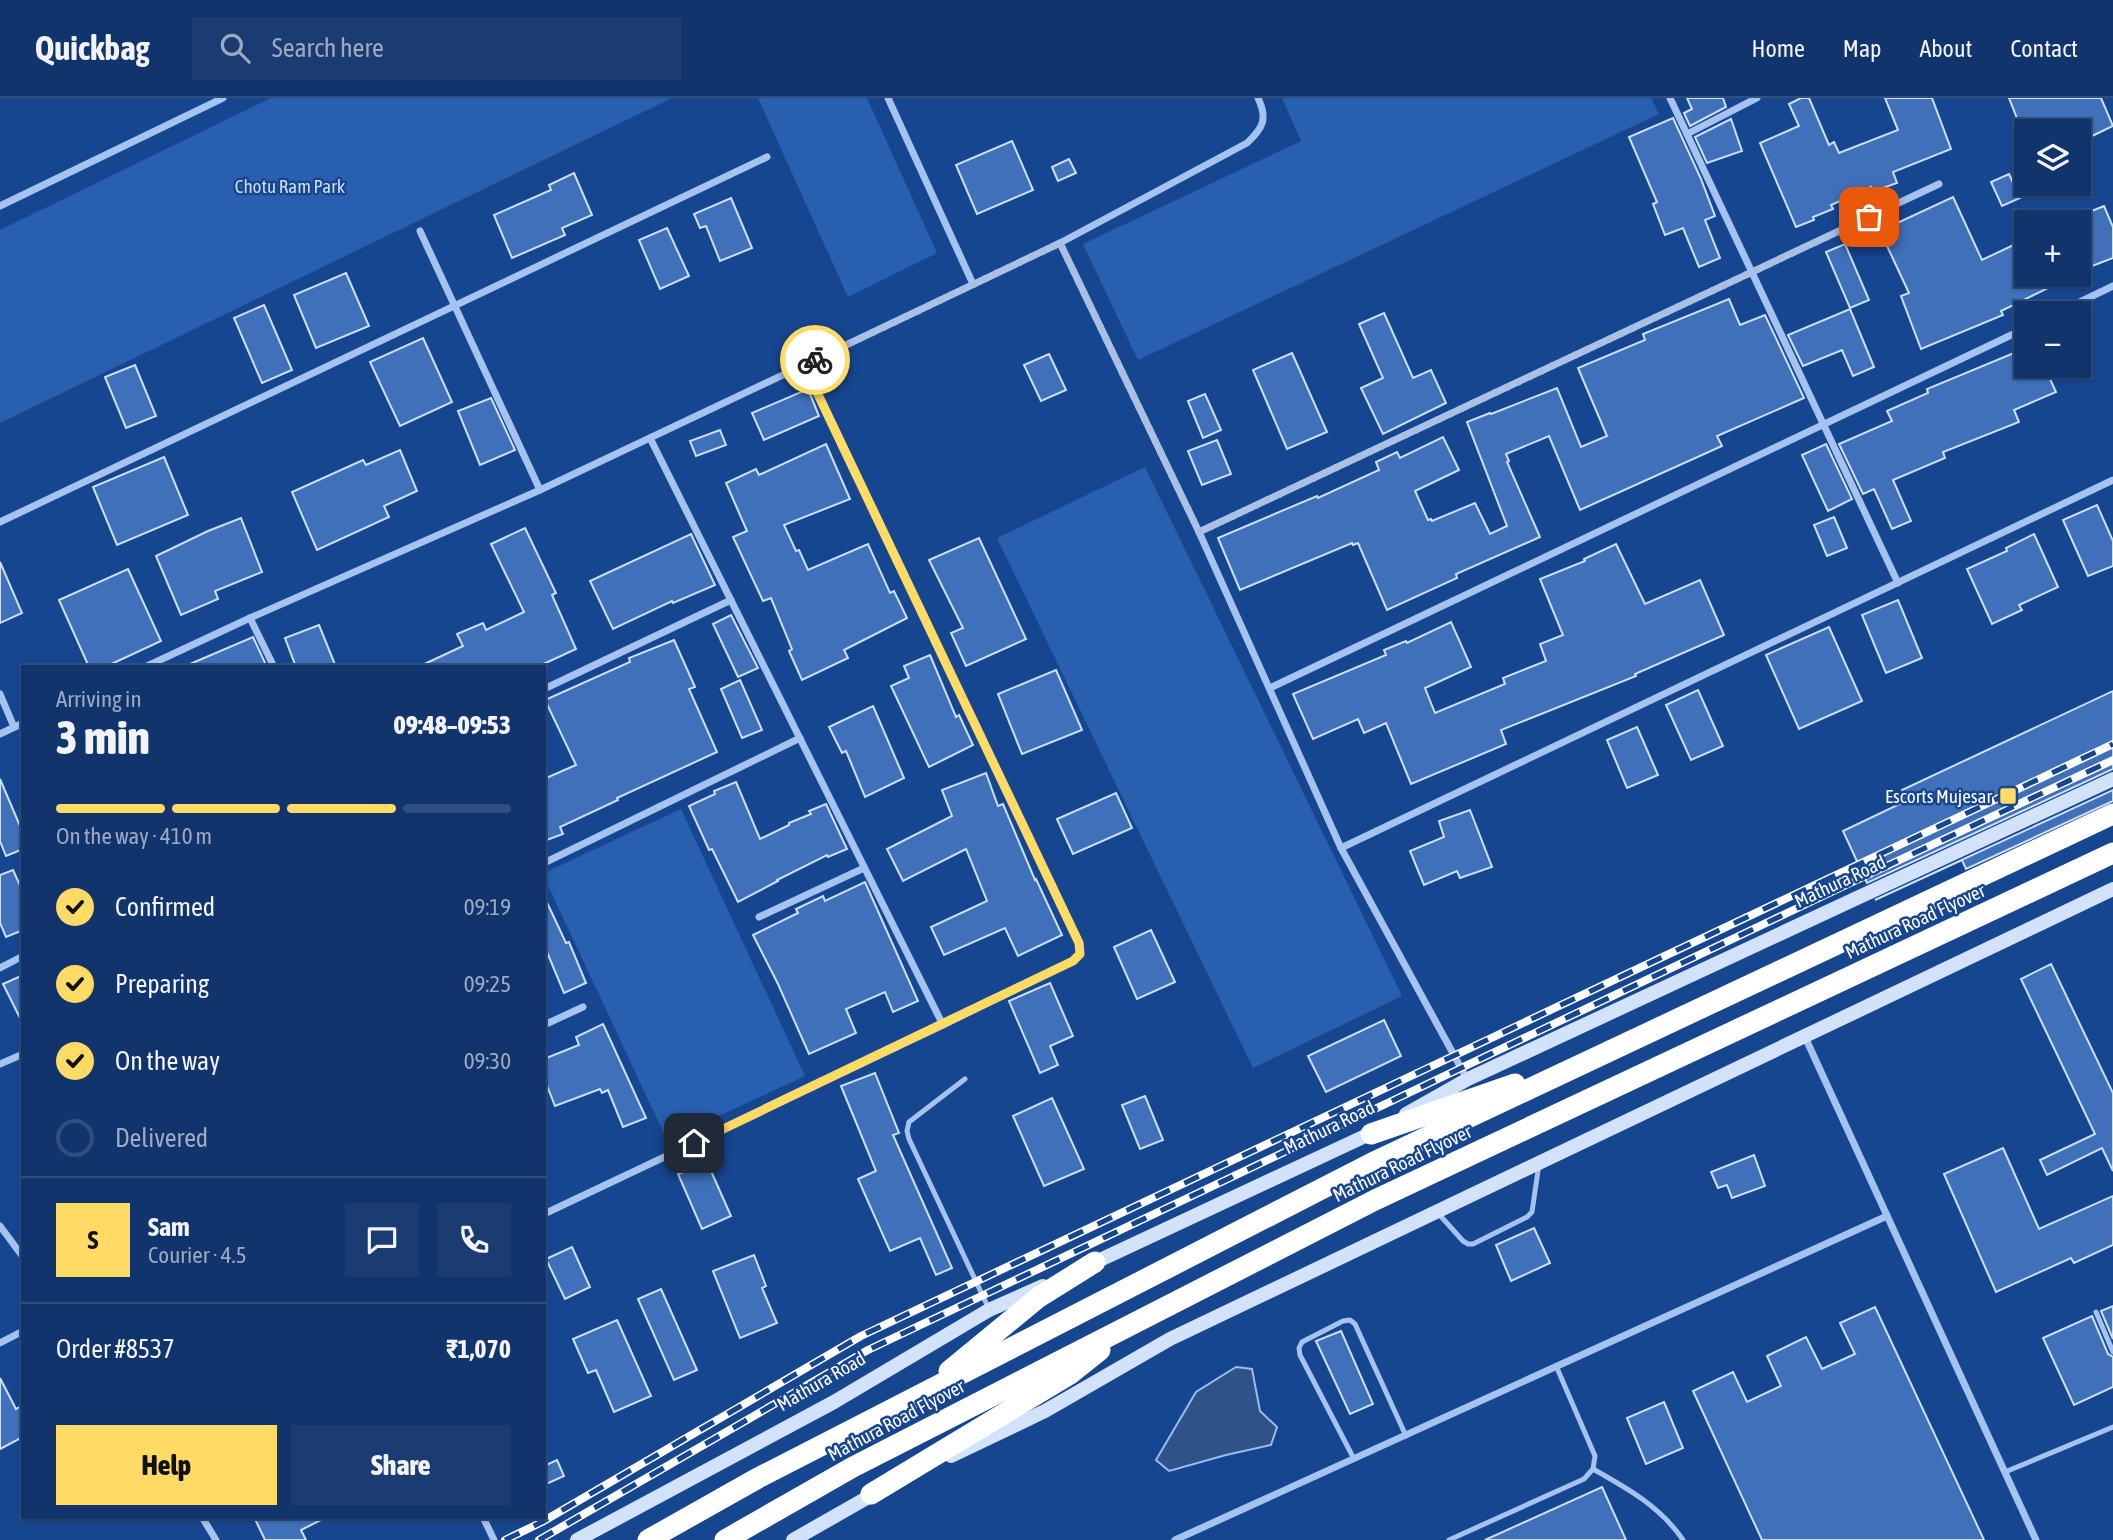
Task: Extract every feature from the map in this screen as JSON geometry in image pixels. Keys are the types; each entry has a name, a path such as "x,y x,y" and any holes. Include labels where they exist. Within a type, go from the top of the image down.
{"highway":[{"name":"Mathura Road Flyover","path":"1587,1062 2113,814"},
{"name":"Mathura Road Flyover","path":"725,1540 853,1467 1375,1200 2113,853"},
{"path":"1371,1133 1476,1096 1587,1062"},
{"path":"921,1394 1373,1163 1587,1062"},
{"path":"921,1394 1039,1297 1095,1262"},
{"path":"871,1494 1070,1374 1135,1322"},
{"name":"Mathura Road Flyover","path":"649,1540 758,1478 921,1394"}],"main road":[{"name":"Mathura Road","path":"577,1540 834,1402 989,1310 1371,1133 1468,1079 2113,779"},
{"path":"793,1540 871,1494 1045,1411 1170,1339 2113,889"}],"street":[{"path":"0,206 223,98"},
{"path":"888,98 973,284"},
{"path":"149,665 540,490 1060,243 1247,143 1260,131 1264,119 1258,98"},
{"path":"1670,98 1898,583"},
{"path":"1687,134 1757,98"},
{"path":"0,522 767,157"},
{"path":"1199,532 1939,184"},
{"path":"419,231 540,490"},
{"path":"1060,243 1199,532 1341,848 1468,1079"},
{"path":"2081,301 2113,286"},
{"path":"1270,688 2014,334"},
{"path":"546,1213 943,1025 1073,961 1080,954 1079,943 804,365"},
{"path":"650,438 943,1025"},
{"path":"1341,848 2113,480"},
{"path":"546,688 731,600"},
{"path":"250,618 273,665"},
{"path":"0,694 14,727"},
{"path":"0,734 21,724"},
{"path":"546,862 800,738"},
{"path":"759,917 864,868"},
{"path":"0,968 21,957"},
{"path":"546,1024 583,1007"},
{"path":"1805,1037 2036,1540"},
{"path":"0,1064 21,1055"},
{"path":"1175,1540 1887,1216"},
{"path":"0,1226 21,1254"},
{"path":"0,1343 21,1332"},
{"path":"203,1519 216,1540"},
{"path":"483,1519 494,1540"}],"lane":[{"path":"965,1079 909,1122 907,1131 989,1310"},
{"path":"1437,1211 1463,1241 1473,1244 1532,1212 1539,1161"},
{"path":"2096,1312 2113,1352"},
{"path":"1354,1460 1299,1348 1302,1342 1343,1321 1350,1320 1355,1324 1406,1436"},
{"path":"1449,1540 1584,1479 1593,1469 1595,1457 1557,1368"},
{"path":"2005,1472 2113,1427"},
{"path":"1593,1469 1640,1496 1675,1528 1683,1540"}],"green space":[{"name":"Chotu Ram Park","path":"271,98 672,98 0,423 0,230"},
{"path":"758,98 867,98 937,253 848,297"},
{"path":"1282,98 1651,98 1659,114 1138,360 1083,244 1301,141"},
{"path":"1145,467 1402,996 1253,1068 997,538"},
{"path":"681,809 805,1076 667,1140 546,881 546,872"}],"shaded area":[{"path":"1236,1367 1252,1369 1260,1411 1277,1427 1271,1445 1169,1471 1156,1460 1196,1392"}],"building":[{"path":"1687,98 1723,98 1726,107 1690,126 1684,113 1692,109"},
{"path":"1801,98 1809,98 1829,145 1834,142 1839,153 1898,130 1885,98 1932,98 1951,149 1893,172 1897,183 1872,192 1871,187 1831,205 1833,209 1796,227 1760,143 1799,126 1789,104"},
{"path":"2009,98 2101,98 2113,126 2092,136 2091,119 2017,119"},
{"path":"1673,118 1715,216 1705,220 1720,258 1699,267 1683,228 1665,235 1653,204 1657,202 1629,137"},
{"path":"1731,119 1742,151 1707,163 1695,137"},
{"path":"1012,141 1033,190 977,214 956,165"},
{"path":"1069,159 1076,173 1058,181 1052,167"},
{"path":"574,173 592,215 562,228 565,235 512,258 494,215 551,190 549,185"},
{"path":"2009,174 2014,185 2014,196 2020,198 2002,206 1991,182"},
{"path":"1953,197 1982,260 2014,245 2014,287 2050,287 2021,301 2014,301 2014,305 2001,311 2003,315 1921,349 1901,296 1909,293 1880,231"},
{"path":"731,198 752,248 720,261 706,226 700,228 694,214"},
{"path":"2104,206 2113,227 2113,258 2091,266 2091,211"},
{"path":"667,228 689,276 660,289 639,240"},
{"path":"1845,244 1869,300 1850,308 1826,252"},
{"path":"346,273 369,326 316,348 294,295"},
{"path":"1729,299 1740,325 1765,315 1804,398 1717,436 1722,446 1580,510 1549,436 1506,454 1509,461 1507,462 1540,537 1456,574 1457,578 1387,610 1358,543 1352,543 1240,590 1218,538 1379,470 1376,462 1397,452 1400,458 1443,437 1459,470 1415,491 1428,520 1432,521 1475,503 1490,534 1507,526 1467,422 1557,388 1581,447 1607,436 1578,368 1645,340 1643,334"},
{"path":"264,305 292,370 262,383 234,318"},
{"path":"1850,309 1874,367 1853,376 1842,350 1803,366 1788,335"},
{"path":"1384,313 1413,378 1431,370 1446,403 1383,434 1361,388 1383,378 1359,324"},
{"path":"423,338 452,402 400,426 370,362"},
{"path":"1292,353 1327,432 1287,449 1253,370"},
{"path":"2014,353 2014,378 2050,378 2056,392 2014,410 2019,422 1943,452 1945,458 1893,480 1911,521 1892,529 1874,489 1863,494 1839,444 1892,421 1887,411 1928,393 1927,389"},
{"path":"1049,354 1066,390 1041,401 1024,365"},
{"path":"135,365 156,416 126,428 105,377"},
{"path":"808,389 819,416 764,440 752,413"},
{"path":"1205,394 1221,430 1203,438 1188,401"},
{"path":"491,398 515,450 480,465 458,411"},
{"path":"720,430 726,445 696,456 690,441"},
{"path":"1217,440 1231,474 1202,485 1188,451"},
{"path":"826,444 850,499 784,525 796,551 799,550 808,570 868,544 890,593 894,591 907,618 844,650 848,658 802,680 771,598 763,601 733,537 747,531 726,483 756,469 759,475"},
{"path":"1826,444 1852,499 1828,511 1802,455"},
{"path":"400,450 417,491 384,506 389,517 317,550 292,492 363,460 366,465"},
{"path":"164,457 188,515 117,545 93,487"},
{"path":"2097,505 2113,541 2113,566 2088,576 2063,520"},
{"path":"1834,517 1847,548 1827,556 1814,525"},
{"path":"241,518 262,572 215,591 218,599 181,615 156,556"},
{"path":"525,528 556,593 552,595 576,649 541,665 422,665 463,646 457,634 483,623 486,630 524,612 491,544"},
{"path":"691,534 715,585 673,603 672,601 613,629 590,581"},
{"path":"2034,534 2058,587 2019,605 2022,610 1992,624 1967,569 2007,551 2006,548"},
{"path":"979,538 1026,639 966,666 951,633 963,628 929,560"},
{"path":"1616,544 1645,604 1700,580 1724,635 1635,674 1636,676 1501,730 1506,744 1411,784 1386,723 1364,733 1358,719 1313,739 1293,694 1386,655 1384,650 1406,641 1407,643 1451,622 1471,667 1425,688 1435,713 1505,684 1503,678 1546,661 1540,644 1563,635 1540,579 1585,561 1584,559"},
{"path":"0,562 22,613 0,623"},
{"path":"128,569 161,641 109,665 88,665 59,600"},
{"path":"1898,600 1922,658 1886,673 1862,615"},
{"path":"731,615 758,668 738,677 713,624"},
{"path":"319,625 335,665 295,665 285,638"},
{"path":"1829,627 1862,701 1799,729 1766,655"},
{"path":"253,637 266,665 188,665"},
{"path":"674,640 695,687 689,689 717,752 560,827 563,834 546,840 546,778 576,765 546,700 630,662 629,658"},
{"path":"930,655 956,717 959,715 973,745 929,767 891,686 909,678 904,666"},
{"path":"1056,670 1082,730 1022,754 998,694"},
{"path":"740,680 762,730 742,738 721,689"},
{"path":"1698,690 1723,746 1691,760 1666,705"},
{"name":"Escorts Mujesar","path":"2113,691 2113,769 1867,883 1843,831 1906,801 1902,790"},
{"path":"873,706 904,778 865,797 846,751 842,753 829,727"},
{"path":"1637,727 1658,775 1627,788 1607,740"},
{"path":"986,773 998,806 1003,804 1062,935 1018,956 1005,928 944,955 931,927 987,901 966,849 903,881 887,849 952,816 942,790"},
{"path":"0,779 21,828 21,850 6,856 0,841"},
{"path":"736,782 760,839 826,804 847,849 828,857 827,855 738,902 712,849 709,850 689,806"},
{"path":"2113,790 2113,801 1966,869 1962,860 1875,900"},
{"path":"1116,793 1132,828 1073,854 1057,819"},
{"path":"1470,810 1492,867 1460,878 1457,871 1424,885 1410,851 1444,837 1439,821"},
{"path":"13,870 21,888 21,931 6,937 0,923 0,875"},
{"path":"865,882 918,1001 893,1012 885,992 846,1009 856,1033 809,1054 753,935 798,913 796,909 823,896 825,901"},
{"path":"546,900 566,943 569,942 586,983 564,993 546,950"},
{"path":"1151,930 1175,982 1137,999 1114,947"},
{"path":"2051,964 2113,1093 2113,1171 2102,1148 2047,1175 2040,1160 2095,1134 2021,979"},
{"path":"21,976 21,1020 3,984"},
{"path":"1050,983 1073,1036 1050,1046 1058,1065 1040,1073 1009,1001"},
{"path":"1384,1020 1401,1056 1326,1092 1308,1056"},
{"path":"603,1024 646,1118 623,1127 608,1090 602,1093 600,1089 555,1106 546,1083 546,1058 579,1045 576,1037"},
{"path":"875,1073 899,1133 893,1135 952,1268 936,1275 920,1238 890,1251 858,1179 876,1171 841,1086"},
{"path":"1145,1096 1163,1140 1140,1149 1122,1105"},
{"path":"1052,1098 1084,1169 1044,1186 1013,1116"},
{"path":"2003,1148 2039,1229 2113,1196 2113,1245 2074,1263 2071,1258 1996,1292 1944,1174"},
{"path":"1754,1155 1765,1186 1732,1198 1727,1185 1718,1188 1711,1172"},
{"path":"707,1162 731,1216 702,1229 678,1174"},
{"path":"1534,1228 1550,1263 1511,1281 1496,1245"},
{"path":"572,1247 590,1287 565,1299 546,1259"},
{"path":"754,1255 766,1286 762,1288 777,1323 740,1338 713,1271"},
{"path":"661,1289 697,1370 674,1380 638,1299"},
{"path":"2113,1306 2113,1339 2101,1311"},
{"path":"1875,1307 1984,1540 1762,1540 1693,1391 1733,1372 1747,1402 1781,1386 1767,1356 1806,1337 1822,1369 1855,1354 1840,1323"},
{"path":"2092,1316 2108,1354 2113,1357 2113,1387 2074,1405 2043,1338"},
{"path":"617,1320 651,1396 614,1412 596,1370 588,1373 573,1339"},
{"path":"1341,1331 1373,1404 1350,1414 1316,1341"},
{"path":"0,1378 16,1409 21,1406 21,1438 0,1449"},
{"path":"1664,1402 1683,1448 1646,1464 1627,1418"},
{"path":"557,1460 564,1476 546,1484 546,1465"},
{"path":"1602,1487 1626,1540 1485,1540"},
{"path":"255,1519 323,1519 301,1530 306,1540 265,1540"}],"railway":[{"path":"505,1540 542,1522 861,1336 2113,744"},
{"path":"539,1540 868,1350 2113,760"}],"way so far":[{"path":"815,360 1060,243 1199,532 1869,217"}],"place":[{"name":"Escorts Mujesar","path":"2008,796"}],"route":[{"path":"694,1143 943,1025 1073,961 1080,954 1079,943 804,365 815,360"}]}
